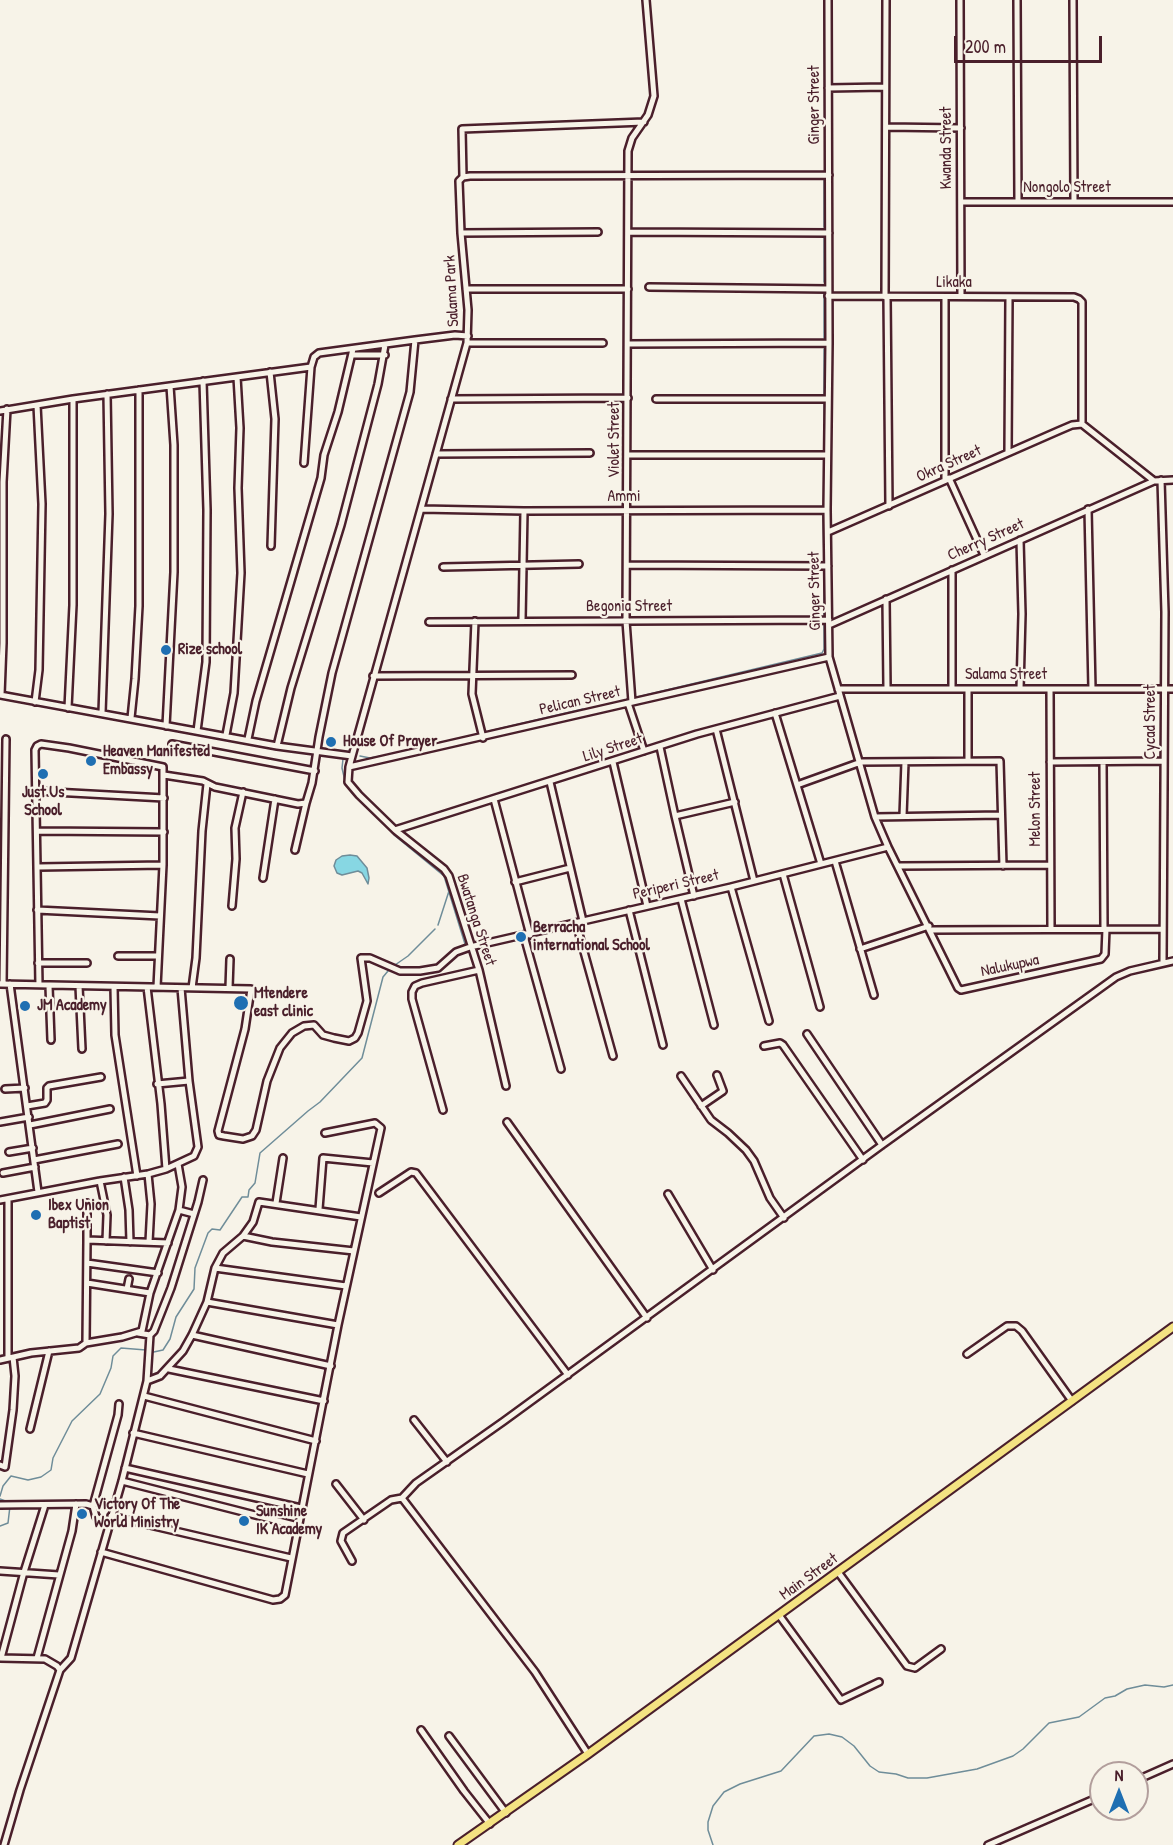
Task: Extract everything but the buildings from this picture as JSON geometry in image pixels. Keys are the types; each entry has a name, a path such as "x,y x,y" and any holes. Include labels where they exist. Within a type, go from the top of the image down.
{"main road":[{"name":"Main Street","path":"458,1845 588,1754 1173,1327"}],"street":[{"name":"Violet Street","path":"644,751 630,703 627,621 628,177 629,144 652,107 654,86 646,0"},
{"name":"Ginger Street","path":"828,0 829,657 875,817 930,928"},
{"path":"886,0 889,506"},
{"name":"Kwanda Street","path":"960,0 961,296"},
{"path":"1017,0 1018,202"},
{"path":"1073,0 1074,202"},
{"path":"828,88 885,87"},
{"name":"Salama Park","path":"352,756 467,343 466,289 459,191 459,181 463,177 462,129 644,122"},
{"path":"886,127 961,129"},
{"path":"463,177 829,175"},
{"name":"Nongolo Street","path":"961,202 1173,202"},
{"path":"461,233 598,232"},
{"path":"628,232 829,233"},
{"name":"Likaka","path":"649,287 886,296 1074,297 1082,302 1082,424"},
{"path":"466,289 628,289"},
{"path":"945,297 947,479 984,555"},
{"path":"1008,453 1009,297"},
{"path":"353,352 415,340 454,335 468,336"},
{"path":"295,850 315,771 332,673 410,392 415,340"},
{"path":"467,343 603,342"},
{"path":"628,344 829,343"},
{"path":"277,746 291,688 341,525 385,355 385,345"},
{"path":"248,739 256,701 321,478 324,455 338,412 353,352"},
{"path":"304,463 311,367 314,357 319,353 353,352 385,355"},
{"path":"0,411 107,394 311,367"},
{"path":"270,372 275,419 271,546"},
{"path":"226,735 234,693 241,573 238,488 240,428 237,377"},
{"path":"197,731 206,662 207,510 203,381"},
{"path":"166,726 174,572 174,445 170,386"},
{"path":"131,718 139,606 139,390"},
{"path":"102,713 109,514 107,394"},
{"path":"452,399 628,398"},
{"path":"68,708 73,605 74,399"},
{"path":"656,399 828,399"},
{"path":"35,702 39,670 42,504 36,405"},
{"path":"8,409 3,482 1,695 277,746 352,756 349,767"},
{"path":"1082,424 1154,481"},
{"name":"Okra Street","path":"828,532 1072,425 1082,424"},
{"path":"436,454 590,453"},
{"path":"628,455 827,455"},
{"name":"Cycad Street","path":"1161,480 1165,612 1163,963"},
{"name":"Cherry Street","path":"829,623 1154,481 1173,480"},
{"name":"Ammi","path":"421,509 827,510"},
{"path":"1088,509 1092,689"},
{"path":"522,620 524,511"},
{"path":"1020,540 1020,689"},
{"path":"442,567 579,564"},
{"path":"628,565 828,566"},
{"path":"952,570 952,689"},
{"path":"886,599 887,688"},
{"name":"Begonia Street","path":"429,622 522,620 829,623"},
{"path":"475,621 472,694 475,714 483,738"},
{"name":"Pelican Street","path":"349,767 829,657"},
{"path":"373,676 572,675"},
{"name":"Salama Street","path":"838,689 1173,689"},
{"path":"968,689 968,761"},
{"name":"Melon Street","path":"1050,689 1050,928"},
{"name":"Lily Street","path":"396,830 716,729 840,696"},
{"path":"775,713 821,864"},
{"path":"716,729 754,881"},
{"path":"6,739 4,984 25,1088 38,1192"},
{"path":"39,985 39,867 35,791 36,750 41,744 164,767 164,865 157,987"},
{"path":"172,744 315,771"},
{"path":"660,747 694,896"},
{"path":"797,785 861,762 1000,761 1003,866"},
{"path":"1050,762 1164,761"},
{"path":"613,762 647,906"},
{"path":"903,816 905,762"},
{"path":"1103,762 1105,929"},
{"name":"Bwatanga Street","path":"349,767 348,782 396,830 444,868 449,876 478,970 506,1086"},
{"path":"164,775 196,780 298,804 306,803"},
{"path":"550,782 583,921"},
{"path":"192,988 207,784"},
{"path":"35,791 164,798"},
{"path":"232,906 236,858 235,828 243,792"},
{"path":"263,878 275,799"},
{"path":"494,799 561,1069"},
{"path":"675,816 735,802"},
{"path":"875,817 1001,815"},
{"path":"38,831 164,832"},
{"name":"Periperi Street","path":"229,988 251,989 251,991 245,1029 218,1131 219,1135 243,1139 252,1136 256,1130 267,1082 280,1048 292,1033 304,1026 314,1025 323,1035 349,1041 355,1038 367,1001 362,958 370,958 400,971 420,972 438,968 456,952 470,947 694,896 888,847"},
{"path":"834,861 874,995"},
{"path":"39,867 164,865"},
{"path":"899,866 1050,865"},
{"path":"515,882 570,868"},
{"path":"783,874 820,1007"},
{"path":"731,887 769,1021"},
{"path":"681,899 714,1025"},
{"path":"38,910 160,916"},
{"path":"629,910 663,1045"},
{"path":"576,923 613,1056"},
{"path":"860,949 930,928 1163,929"},
{"name":"Nalukupwa","path":"930,928 958,988 963,990 1101,959 1106,954 1105,929"},
{"path":"118,956 158,956"},
{"path":"4,984 229,988 230,959"},
{"path":"352,1561 341,1541 341,1536 391,1500 402,1498 416,1483 1116,977 1130,971 1173,961"},
{"path":"38,963 87,963"},
{"path":"443,1110 412,992 415,986 422,983 478,970"},
{"path":"49,986 51,1040"},
{"path":"80,986 82,1049"},
{"path":"114,987 115,1035 137,1176"},
{"path":"147,987 166,1169"},
{"path":"0,1200 148,1174 166,1169 194,1156 198,1147 189,1081 181,988"},
{"path":"807,1034 882,1145"},
{"path":"764,1046 780,1042 863,1160"},
{"path":"701,1106 723,1091 717,1075"},
{"path":"681,1076 711,1120 746,1149 773,1203 784,1218"},
{"path":"27,1106 45,1103 47,1088 50,1086 101,1077"},
{"path":"157,1084 189,1081"},
{"path":"5,1089 25,1088"},
{"path":"30,1125 110,1109"},
{"path":"0,1122 29,1117"},
{"path":"507,1122 647,1318"},
{"path":"101,1552 273,1600 285,1595 346,1286 381,1128 375,1123 325,1133"},
{"path":"34,1160 118,1144"},
{"path":"9,1152 33,1148"},
{"path":"276,1203 283,1158"},
{"path":"319,1209 323,1158 373,1163"},
{"path":"138,1333 143,1328 150,1293 179,1210 182,1187 178,1164"},
{"path":"3,1173 35,1167"},
{"path":"379,1193 411,1172 416,1173 568,1375"},
{"path":"148,1174 151,1204 149,1242"},
{"path":"124,1177 129,1209 130,1242"},
{"path":"4,1845 60,1670 69,1663 71,1658 144,1396 150,1335 171,1288 202,1180"},
{"path":"100,1181 107,1215 106,1241"},
{"path":"668,1194 713,1270"},
{"path":"0,1466 5,1467 15,1376 11,1357 8,1199"},
{"path":"147,1381 160,1376 168,1369 192,1335 207,1302 214,1268 223,1253 243,1236 253,1222 259,1202 319,1209 361,1217"},
{"path":"86,1343 87,1203"},
{"path":"179,1210 194,1214"},
{"path":"243,1236 272,1242 354,1251"},
{"path":"87,1240 168,1243"},
{"path":"87,1263 158,1273"},
{"path":"214,1268 346,1286"},
{"path":"128,1289 129,1279"},
{"path":"87,1283 150,1293"},
{"path":"207,1302 338,1325"},
{"path":"967,1354 1007,1326 1016,1326 1022,1331 1072,1401"},
{"path":"0,1360 79,1348 86,1343 138,1333 150,1335"},
{"path":"192,1335 331,1366"},
{"path":"30,1429 49,1351"},
{"path":"168,1369 324,1401"},
{"path":"144,1396 316,1442"},
{"path":"109,1524 96,1517 93,1506 105,1467 119,1404"},
{"path":"414,1420 447,1461"},
{"path":"133,1432 309,1474"},
{"path":"125,1468 301,1508"},
{"path":"122,1481 298,1526"},
{"path":"336,1484 364,1520"},
{"path":"402,1498 535,1672 588,1754"},
{"path":"0,1505 76,1504 93,1506"},
{"path":"37,1658 72,1530 76,1504"},
{"path":"45,1505 0,1658 50,1660 60,1670"},
{"path":"111,1516 291,1558"},
{"path":"0,1571 59,1575"},
{"path":"838,1572 907,1666 915,1668 941,1649"},
{"path":"779,1615 841,1700 879,1682"},
{"path":"421,1730 490,1824"},
{"path":"449,1736 506,1813"},
{"path":"1149,1775 1173,1764"},
{"path":"987,1845 1089,1801"}],"water":[{"path":"350,855 357,856 367,868 368,884 362,873 358,871 342,875 337,873 334,866 336,860"}],"waterway":[{"path":"824,0 825,170"},
{"path":"824,180 824,227"},
{"path":"824,237 824,282"},
{"path":"824,292 824,338"},
{"path":"824,349 824,395"},
{"path":"824,403 825,448"},
{"path":"824,504 825,458"},
{"path":"823,515 824,560"},
{"path":"824,569 824,616"},
{"path":"637,697 822,653 824,625"},
{"path":"489,731 583,709"},
{"path":"360,756 370,758 393,754 479,734"},
{"path":"343,759 342,768 345,781"},
{"path":"347,785 352,793 388,828"},
{"path":"394,835 444,876 465,944"},
{"path":"438,925 449,891"},
{"path":"395,965 408,956 435,929"},
{"path":"149,1353 163,1350 170,1339 176,1317 194,1289 195,1268 208,1233 212,1229 220,1230 242,1197 248,1197 249,1190 255,1183 260,1153 320,1102 362,1058 383,977 388,971"},
{"path":"0,1496 3,1486 11,1476 28,1480 41,1477 51,1470 53,1458 72,1421 100,1394 111,1368 113,1356 121,1348 146,1350"},
{"path":"0,1499 8,1502"},
{"path":"0,1526 8,1523 10,1506"},
{"path":"713,1845 708,1822 713,1806 724,1792 740,1784 781,1771 814,1736 829,1734 842,1737 854,1746 870,1766 879,1772 908,1778 927,1778 977,1769 1013,1756 1049,1723 1079,1717 1105,1698 1115,1696 1127,1689 1145,1685 1164,1687 1173,1685"}],"place":[{"name":"Rize school","path":"166,650"},
{"name":"House Of Prayer","path":"331,742"},
{"name":"Heaven Manifested Embassy","path":"91,761"},
{"name":"Just Us School","path":"43,774"},
{"name":"Berracha international School","path":"521,937"},
{"name":"Mtendere east clinic","path":"241,1003"},
{"name":"JM Academy","path":"25,1006"},
{"name":"Ibex Union Baptist","path":"36,1215"},
{"name":"Victory Of The World Ministry","path":"82,1514"},
{"name":"Sunshine IK Academy","path":"244,1521"}]}
